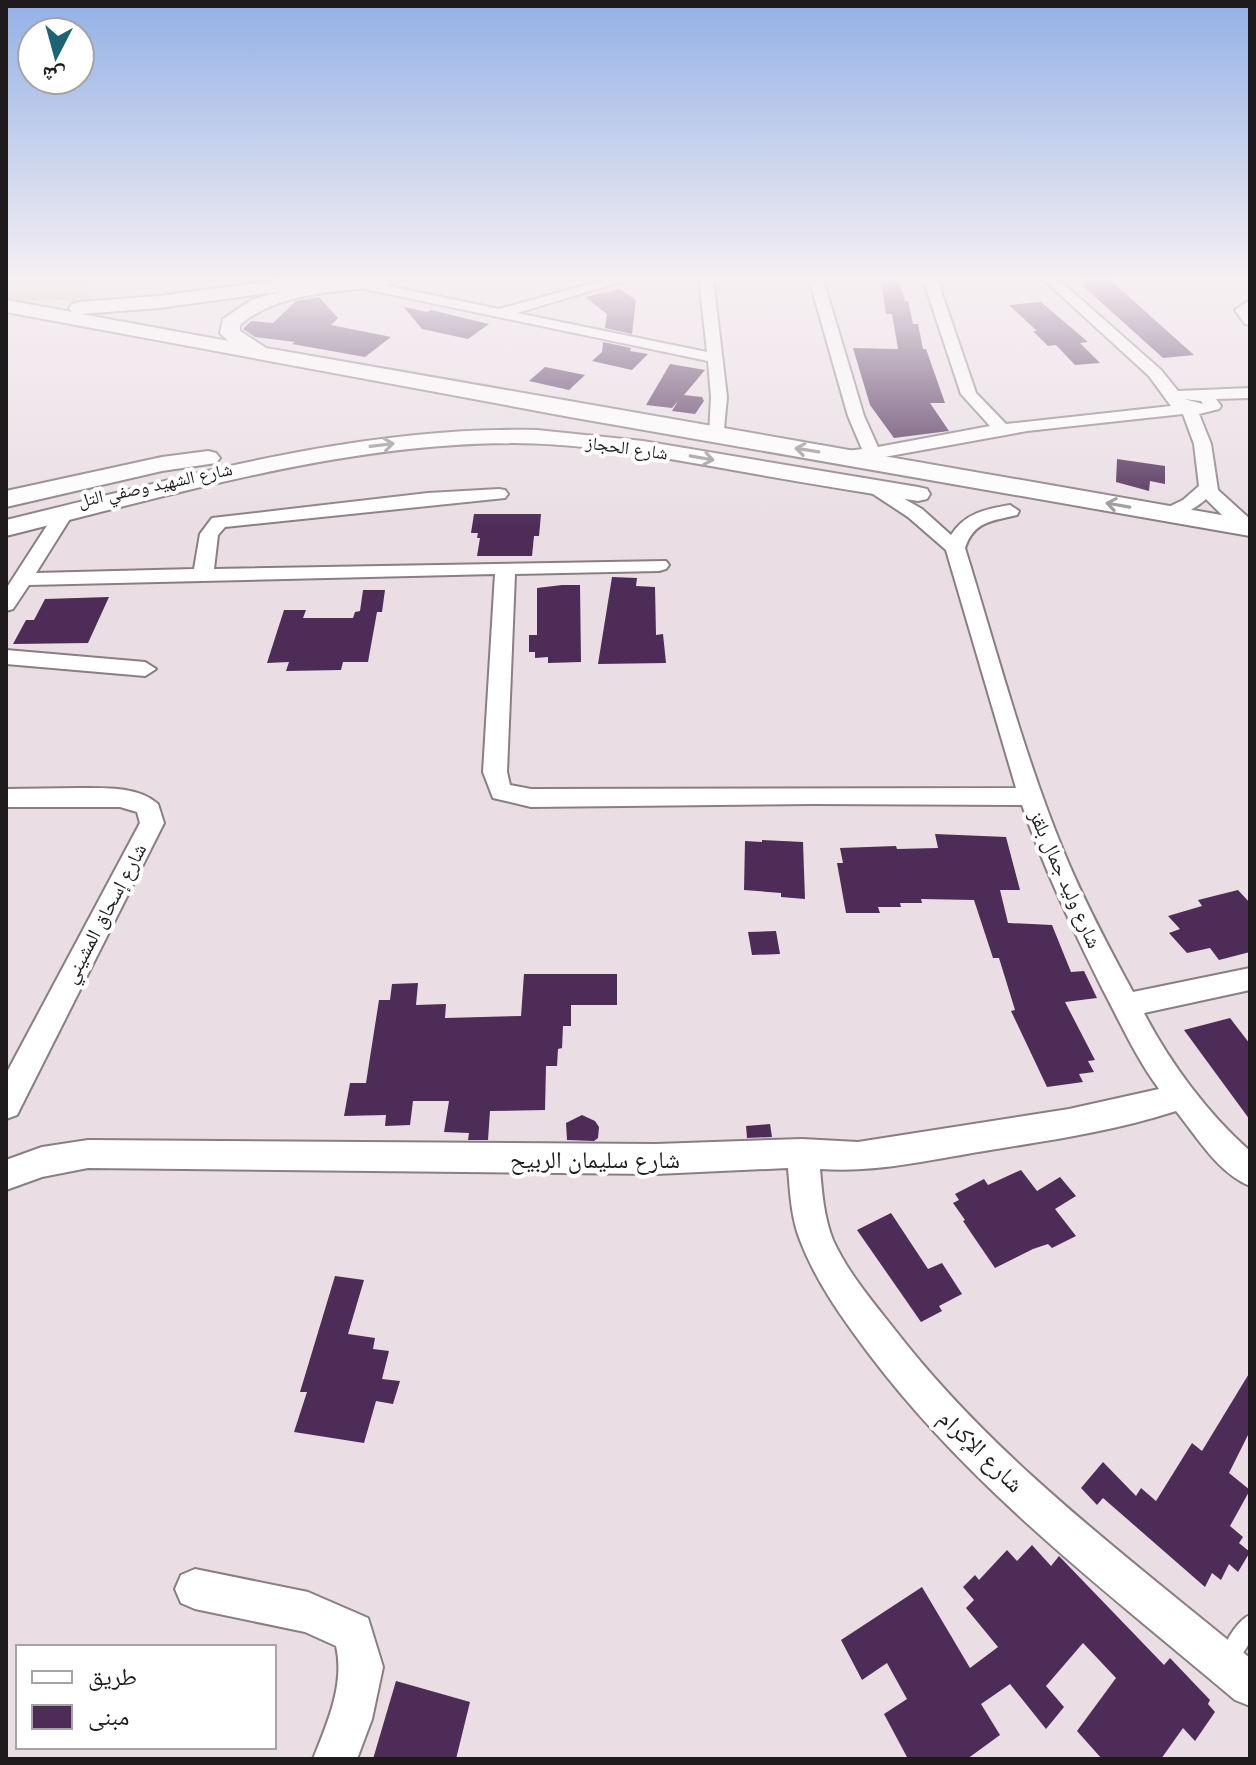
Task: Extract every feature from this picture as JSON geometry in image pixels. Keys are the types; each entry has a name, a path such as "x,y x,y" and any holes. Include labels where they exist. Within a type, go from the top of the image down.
{"main road":[{"name":"شارع الحجاز","path":"299,361 1250,528"},
{"name":"شارع الحجاز","path":"450,412 570,410"},
{"path":"6,499 162,464 233,454 347,427"},
{"name":"شارع الحجاز","path":"6,528 71,502 305,457 425,439 532,436 597,442 873,486 1136,533"},
{"name":"شارع الشهيد وصفي التل","path":"6,517 71,502 233,454"},
{"name":"شارع الشهيد وصفي التل","path":"6,507 71,502"}],"street":[{"path":"713,361 720,413 717,435"},
{"path":"840,361 856,416 873,454"},
{"path":"958,361 969,394 980,410 1002,429"},
{"path":"1142,361 1193,403"},
{"path":"847,456 873,454 1002,429 1250,394"},
{"path":"1193,403 1191,420 1200,436 1208,487 1222,505 1250,528"},
{"name":"شارع وليد جمال بلقز","path":"873,486 924,519 955,548 1031,797 1056,863 1123,1006 1152,1057 1181,1096 1222,1146 1250,1171"},
{"path":"1165,513 1189,504 1208,487"},
{"path":"203,576 209,534 219,522 428,498 499,494"},
{"path":"6,605 71,502"},
{"path":"955,548 959,534 968,523 980,517 1010,511"},
{"path":"24,579 505,571 659,565"},
{"path":"505,571 495,772 502,792 531,798 799,795 1031,797"},
{"path":"6,657 145,669"},
{"name":"شارع إسحاق المشيني","path":"6,798 109,797 131,800 144,804 151,812 152,823 47,1017 6,1105"},
{"path":"1123,1006 1250,979"},
{"name":"شارع سليمان الربيح","path":"6,1175 42,1162 88,1154 656,1159 802,1153 858,1157 1133,1111 1181,1096"},
{"name":"شارع الإكرام","path":"802,1153 812,1227 825,1258 878,1337 916,1385 990,1462 1238,1674"},
{"path":"195,1589 308,1612 353,1633 362,1667 350,1719 335,1759"}],"lane":[{"path":"1238,1674 1250,1625"}],"building":[{"path":"594,361 641,361 632,370"},
{"path":"857,361 930,361 945,403 930,403 949,431 894,438 870,405"},
{"path":"1072,361 1100,363 1075,365"},
{"path":"670,364 705,370 684,395 702,397 704,401 695,414 672,411 678,401 672,408 646,405"},
{"path":"545,367 585,375 569,390 529,381"},
{"path":"1117,459 1165,466 1165,484 1150,481 1149,491 1116,482"},
{"path":"474,514 541,514 539,536 534,536 532,556 477,556 480,538 477,538 478,533 471,533"},
{"path":"612,577 637,578 636,586 655,587 656,635 663,634 666,663 598,664"},
{"path":"580,585 581,662 548,663 548,657 535,658 535,652 529,652 529,635 537,635 537,588"},
{"path":"363,590 385,590 382,612 377,612 368,662 343,662 341,670 286,671 289,662 267,663 284,610 306,610 303,618 353,618 355,612 360,611"},
{"path":"109,597 88,643 13,644 26,620 34,620 45,599"},
{"path":"935,834 1006,837 1020,890 1000,890 1008,923 1052,925 1071,972 1084,971 1097,998 1065,1002 1095,1060 1088,1061 1094,1072 1079,1074 1083,1082 1047,1087 1011,1011 1015,1010 999,958 993,958 974,900 921,899 922,903 900,903 901,907 878,907 880,913 846,913 837,863 843,863 840,848 938,848"},
{"path":"745,841 803,842 805,899 781,897 781,893 744,890"},
{"path":"1238,890 1250,903 1250,952 1219,960 1210,948 1187,953 1169,933 1180,929 1168,916 1202,906 1198,900"},
{"path":"776,931 780,954 752,955 748,932"},
{"path":"524,974 617,974 617,1005 571,1005 571,1026 563,1026 557,1066 546,1066 545,1110 490,1111 488,1140 468,1140 469,1133 444,1132 449,1101 413,1101 410,1125 385,1126 386,1115 344,1116 350,1083 366,1083 379,1000 390,1000 392,984 418,983 416,1005 446,1004 445,1018 521,1016"},
{"path":"1230,1018 1250,1044 1250,1120 1184,1030"},
{"path":"582,1115 595,1121 599,1127 598,1138 594,1141 567,1140 566,1123"},
{"path":"770,1124 772,1137 747,1138 746,1126"},
{"path":"1021,1170 1037,1191 1060,1177 1076,1196 1055,1209 1076,1236 1052,1248 1048,1244 1033,1249 995,1268 953,1203 959,1200 955,1194 984,1179 988,1185"},
{"path":"891,1213 928,1269 942,1263 962,1294 939,1306 942,1311 921,1322 857,1230"},
{"path":"335,1276 364,1280 348,1334 375,1338 373,1349 389,1351 382,1379 400,1381 393,1404 376,1401 364,1443 294,1432 307,1392 300,1392"},
{"path":"1250,1372 1250,1431 1229,1473 1250,1490 1230,1526 1243,1537 1239,1543 1250,1552 1238,1572 1229,1564 1221,1580 1212,1573 1205,1587 1103,1498 1097,1505 1081,1488 1103,1462 1136,1496 1141,1488 1156,1501 1192,1443 1202,1451"},
{"path":"1032,1545 1051,1566 1059,1556 1164,1665 1170,1658 1210,1700 1208,1704 1215,1712 1195,1741 1183,1728 1161,1759 1102,1759 1077,1731 1116,1678 1083,1643 1046,1686 1064,1707 1046,1729 1010,1684 981,1704 1000,1735 967,1759 908,1759 884,1714 907,1699 887,1663 862,1680 841,1640 922,1587 970,1668 998,1647 966,1608 974,1600 963,1587 975,1575 979,1580 1007,1550 1017,1561"},
{"path":"396,1681 470,1702 456,1759 373,1759"}]}
